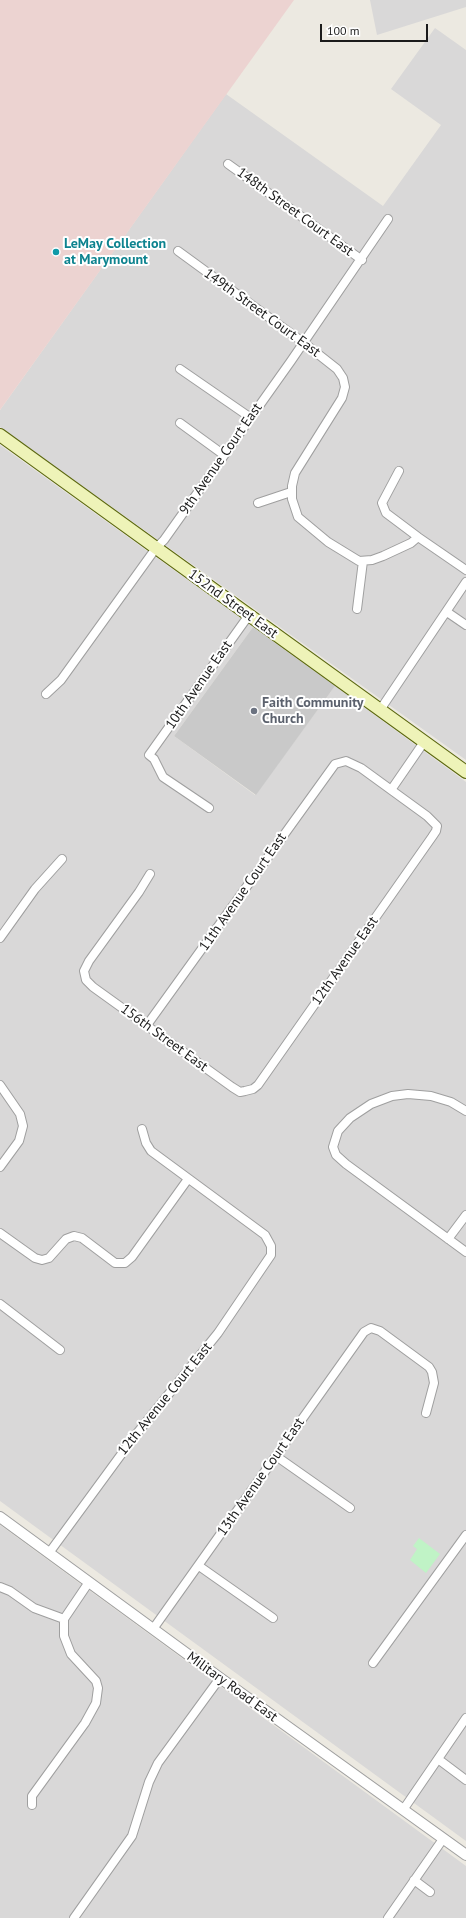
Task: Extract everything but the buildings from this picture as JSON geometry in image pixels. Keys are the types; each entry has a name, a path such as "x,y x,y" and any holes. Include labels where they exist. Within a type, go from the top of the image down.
{"main road":[{"name":"152nd Street East","path":"0,435 466,772"}],"street":[{"name":"148th Street Court East","path":"228,164 362,260"},
{"name":"9th Avenue Court East","path":"46,694 61,680 156,548 164,540 362,260 388,219"},
{"name":"149th Street Court East","path":"178,251 304,343 337,369 343,378 344,393 297,468 291,492"},
{"path":"180,369 251,418"},
{"path":"180,424 224,455"},
{"path":"399,471 382,503 386,513 466,570"},
{"path":"258,503 291,492 293,505 298,517 309,527 346,554 363,561 397,550 411,543 418,537"},
{"path":"357,609 363,561"},
{"path":"380,710 466,582"},
{"path":"447,612 466,625"},
{"name":"10th Avenue East","path":"209,808 163,777 154,759 149,755 249,615"},
{"path":"391,790 424,742"},
{"name":"11th Avenue Court East","path":"147,1025 331,768 341,761 346,761 354,764 391,790"},
{"name":"12th Avenue East","path":"248,1091 258,1085 432,838 437,827 427,816 391,790"},
{"path":"0,938 35,890 62,859"},
{"name":"156th Street East","path":"150,874 139,892 89,961 84,975 86,980 232,1087 240,1092 248,1091"},
{"path":"0,1085 20,1114 23,1126 19,1141 0,1167"},
{"path":"466,1111 443,1099 431,1096 408,1094 392,1096 371,1104 350,1118 338,1131 333,1147 336,1155 346,1164 466,1252"},
{"path":"0,1233 35,1258 46,1260 53,1255 66,1239 74,1236 82,1238 115,1263 121,1264 129,1262 188,1179 151,1151 146,1143 142,1129"},
{"name":"12th Avenue Court East","path":"49,1553 130,1442 218,1333 271,1256 270,1242 265,1235 188,1179"},
{"path":"448,1239 466,1215"},
{"path":"0,1304 60,1350"},
{"name":"13th Avenue Court East","path":"153,1629 199,1566 360,1336 371,1328 386,1335 429,1367 432,1372 434,1383 426,1413"},
{"path":"276,1456 350,1508"},
{"name":"Military Road East","path":"0,1517 466,1855"},
{"path":"373,1663 466,1535"},
{"path":"199,1566 273,1618"},
{"path":"32,1805 32,1796 93,1710 97,1696 96,1681 77,1663 69,1650 64,1636 64,1619 89,1582"},
{"path":"0,1587 10,1591 34,1608 64,1619"},
{"path":"74,1918 132,1836 149,1782 158,1763 220,1678"},
{"path":"403,1810 466,1718"},
{"path":"438,1759 466,1780"},
{"path":"388,1918 443,1839"},
{"path":"414,1880 430,1892"}],"shaded area":[{"name":"LeMay Collection at Marymount","path":"0,0 294,0 0,410"},
{"path":"370,0 466,0 466,7 377,35"},
{"path":"435,28 466,50 466,760 0,427 0,410 226,94 383,206 441,125 391,89"},
{"path":"0,445 253,627 174,736 255,795 335,686 466,782 466,1841 0,1501"},
{"name":"Faith Community Church","path":"253,627 335,686 256,795 174,736"},
{"path":"0,1525 466,1866 466,1918 0,1918"}],"green space":[{"path":"419,1538 440,1554 426,1573 410,1560 417,1549 413,1546"}],"place":[{"name":"LeMay Collection at Marymount","path":"56,252"},
{"name":"Faith Community Church","path":"254,711"}]}
